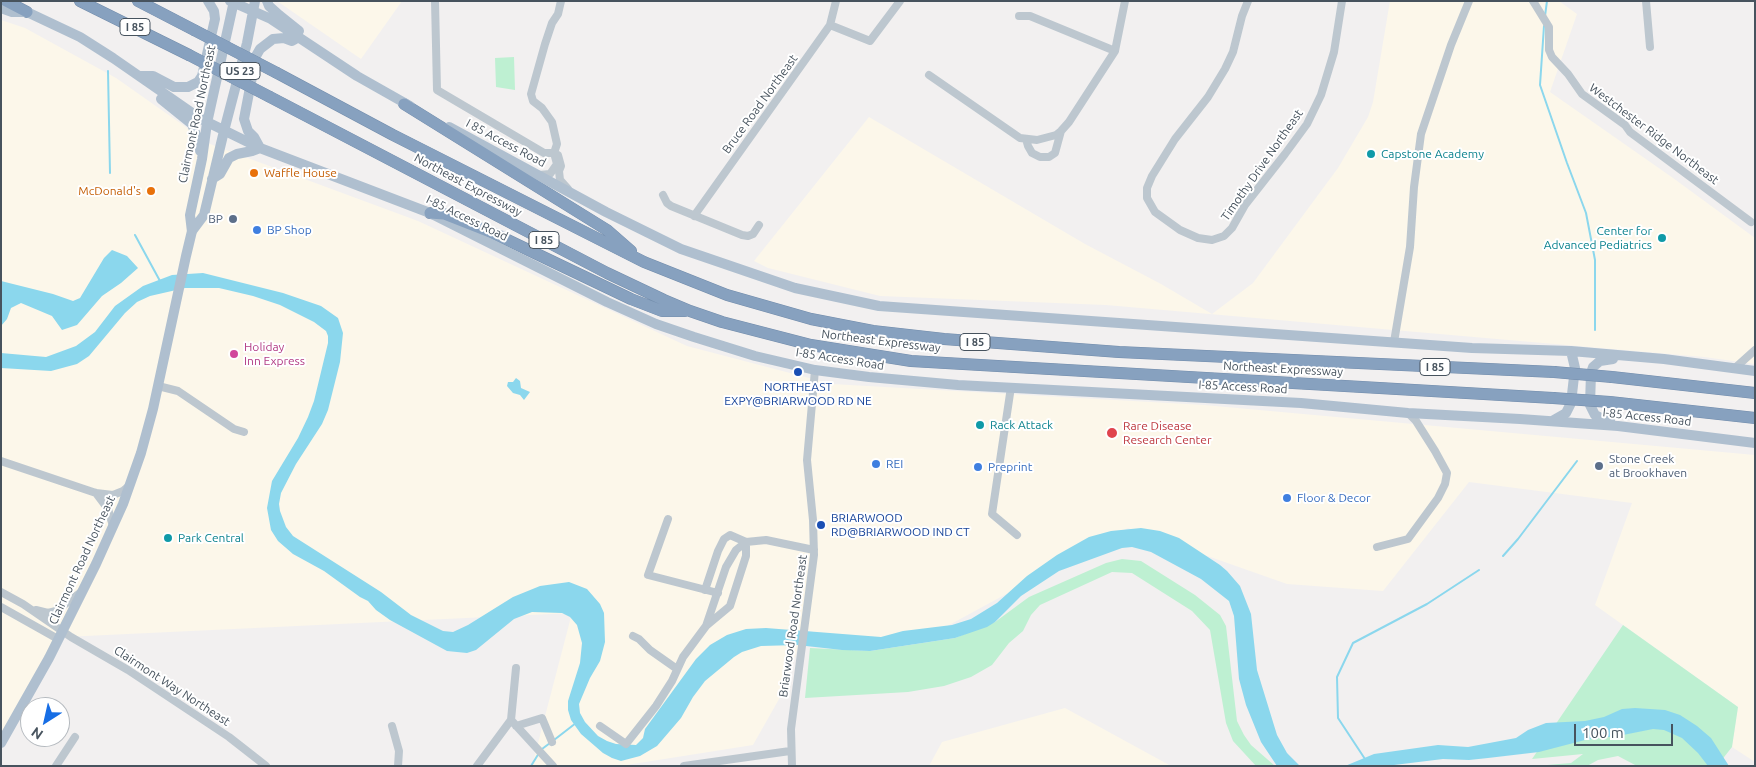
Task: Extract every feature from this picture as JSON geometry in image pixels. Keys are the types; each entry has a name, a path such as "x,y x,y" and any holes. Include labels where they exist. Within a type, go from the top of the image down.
{"highway":[{"path":"6,1 28,12"},
{"name":"Northeast Expressway","path":"80,1 189,55 607,273 690,311 760,333 811,345 910,361 1553,398 1610,402 1755,418"},
{"name":"Northeast Expressway","path":"138,1 393,135 644,262 697,284 755,304 811,319 873,331 944,339 1119,352 1554,372 1612,376 1755,393"},
{"path":"404,104 607,230 644,262"},
{"path":"430,213 444,214 495,234 631,299 662,311 690,311"}],"main road":[{"path":"202,159 192,124 144,87 139,76 152,76 174,87 188,87 198,82 202,76 215,19 214,11 208,1"},
{"path":"267,1 269,6 279,15 300,30 299,37"},
{"path":"232,2 254,6 357,76 404,104"},
{"name":"Clairmont Road Northeast","path":"1,743 60,635 113,527 130,486 145,438 192,232 190,215 232,2"},
{"name":"Clairmont Road Northeast","path":"192,232 204,215 247,43 254,6"},
{"name":"I-85 Access Road","path":"1,8 12,12 28,12 80,37 207,123 260,148 430,213 607,302 656,324 740,352 815,370 958,385 1301,403 1408,413 1618,426 1755,442"},
{"path":"212,179 220,174 229,158 260,148 248,131 244,119 256,56 260,49 273,39 284,38 292,41 299,37"},
{"name":"I 85 Access Road","path":"404,104 680,249 796,288 879,306 1394,342"},
{"path":"1394,342 1478,348 1572,351 1664,359 1755,371"},
{"path":"1542,350 1564,357 1575,368"},
{"path":"1551,421 1566,413 1570,408 1575,368 1572,351"},
{"path":"1618,426 1599,418 1592,412 1590,405 1591,372 1593,367 1600,361 1607,359 1664,359"}],"street":[{"path":"435,1 437,90 544,153 558,155 561,166 550,174 539,175"},
{"path":"554,153 557,144 552,122 542,108 533,101 531,94 545,44 562,1"},
{"name":"Bruce Road Northeast","path":"694,216 830,25 836,1"},
{"path":"830,25 870,41 900,1"},
{"path":"1026,139 1032,153 1040,157 1049,157 1055,152 1062,131 1115,51 1125,1"},
{"name":"Timothy Drive Northeast","path":"1248,1 1242,16 1233,52 1225,70 1208,97 1175,139 1152,176 1147,188 1147,198 1155,212 1180,230 1198,238 1212,240 1224,236 1232,228 1246,205 1307,124 1321,95 1334,52 1342,1"},
{"path":"1394,342 1410,246 1414,187 1421,134 1451,45 1469,1"},
{"name":"Westchester Ridge Northeast","path":"1533,1 1549,27 1549,50 1552,57 1568,74 1582,94 1751,222"},
{"path":"1646,1 1650,48"},
{"path":"1019,16 1030,16 1115,51"},
{"path":"929,76 1020,138 1038,140 1062,131"},
{"path":"557,170 560,180 569,191"},
{"path":"663,195 666,203 671,206 742,235 748,236 753,234 759,225"},
{"path":"1735,368 1755,350"},
{"name":"Briarwood Road Northeast","path":"792,766 790,729 804,621 813,571 813,520 807,460 815,370"},
{"path":"158,386 178,392 234,429 244,432"},
{"path":"1011,387 992,514 1017,535"},
{"path":"1376,547 1408,539 1438,498 1445,484 1447,473 1431,443 1408,413"},
{"path":"1,461 96,493 113,495 130,486"},
{"path":"96,493 108,510 113,527"},
{"path":"668,519 648,575 718,593"},
{"path":"705,590 718,551 724,539 730,535 746,542 766,540 814,550"},
{"path":"706,626 726,568 736,550 746,542"},
{"path":"600,726 626,744 656,706 672,681 683,657 706,626 730,606 746,556 746,542"},
{"path":"1,592 40,612 51,612 60,609 82,592"},
{"path":"23,604 60,635"},
{"path":"1,607 60,635"},
{"name":"Clairmont Way Northeast","path":"60,635 113,661 230,738 266,766"},
{"path":"633,636 640,639 650,650 678,669"},
{"path":"477,766 514,723 516,668"},
{"path":"514,723 542,718 552,742"},
{"path":"514,723 553,766"},
{"path":"392,726 399,752 398,766"},
{"path":"56,766 75,737"},
{"path":"684,766 790,751"}],"shaded area":[{"path":"277,1 402,1 361,59"},
{"path":"1390,1 1559,1 1577,14 1550,92 1755,238 1755,364 1704,357 1106,305 880,296 768,268 754,261 869,117 1085,244 1161,284 1212,314 1253,283 1338,168 1368,117 1373,102"},
{"path":"1,20 25,28 116,78 210,144 418,221 687,346 832,384 1204,405 1755,455 1755,762 1732,747 1738,707 1595,605 1632,503 1469,482 1383,591 1287,584 1128,528 903,650 804,630 783,692 753,745 620,766 532,766 572,613 64,637 26,697 20,697 20,707 1,737"},
{"path":"1065,708 1171,766 929,766 942,742"}],"green space":[{"path":"514,57 515,90 496,87 495,58"},
{"path":"1122,559 1141,561 1195,595 1220,615 1226,626 1237,721 1251,745 1275,766 1256,766 1233,741 1226,723 1210,630 1192,611 1132,573 1112,572 1040,605 1031,615 1023,631 1009,643 992,665 971,677 944,686 908,692 805,698 810,648 870,651 955,638 995,622 1029,597 1106,563"},
{"path":"1623,625 1738,707 1732,747 1717,766 1637,766 1618,756 1598,760 1587,766 1535,766 1571,763 1583,754 1532,759"}],"water":[{"path":"112,250 127,256 138,268 102,296 77,325 62,330 52,316 21,303 11,308 7,319 1,326 1,281 73,301 80,298 104,258"},
{"path":"203,273 283,293 321,306 338,318 343,333 340,362 328,410 322,424 296,464 281,493 280,511 286,527 293,536 381,592 411,615 443,631 453,632 468,625 513,597 540,586 569,582 587,589 600,604 604,613 605,642 600,661 590,678 579,704 580,713 585,722 598,736 607,741 616,744 636,745 643,738 645,729 696,659 710,645 727,635 746,629 766,628 881,637 903,631 952,625 971,619 997,603 1027,576 1057,555 1089,537 1111,531 1141,528 1160,531 1179,538 1220,565 1240,586 1251,614 1257,670 1277,735 1287,753 1300,766 1277,766 1261,742 1246,705 1239,679 1234,616 1229,601 1201,579 1151,552 1132,547 1122,548 1059,571 1021,596 995,622 987,627 955,638 870,651 797,645 761,646 742,652 705,681 681,718 657,746 640,756 621,761 612,758 603,753 581,734 571,720 568,710 568,701 580,663 582,643 577,625 570,617 562,613 532,612 514,619 476,650 467,653 447,651 390,620 376,610 368,601 324,571 293,554 278,541 271,530 267,508 272,481 298,438 308,417 314,401 328,343 326,331 314,322 280,305 253,296 219,288 185,288 150,296 137,302 125,313 89,356 77,364 51,371 1,368 1,353 46,357 76,346 95,332 115,306 143,286 172,275"},
{"path":"516,378 520,381 521,388 530,392 524,400 520,395 513,393 507,386 508,382 513,382"},
{"path":"1622,709 1665,710 1680,715 1711,738 1729,766 1708,766 1698,753 1682,738 1664,730 1653,729 1613,737 1585,740 1539,752 1469,760 1443,759 1386,766 1345,766 1374,754 1438,745 1468,747 1516,738 1528,730 1546,723 1585,721 1604,717"}],"waterway":[{"path":"1545,16 1547,1"},
{"path":"1544,26 1540,85 1586,213 1595,260 1595,330"},
{"path":"108,71 110,173"},
{"path":"135,235 160,281"},
{"path":"1503,556 1577,461"},
{"path":"1365,759 1338,718 1337,677 1353,643 1427,604 1479,570"},
{"path":"554,740 576,723"},
{"path":"542,749 550,743"},
{"path":"531,766 539,753"}],"place":[{"name":"Capstone Academy","path":"1371,154"},
{"name":"Waffle House","path":"254,173"},
{"name":"McDonald's","path":"151,191"},
{"name":"BP","path":"233,219"},
{"name":"BP Shop","path":"257,230"},
{"name":"Center for Advanced Pediatrics","path":"1662,238"},
{"name":"Holiday Inn Express","path":"234,354"},
{"name":"NORTHEAST EXPY@BRIARWOOD RD NE","path":"798,372"},
{"name":"Rack Attack","path":"980,425"},
{"name":"Rare Disease Research Center","path":"1112,433"},
{"name":"REI","path":"876,464"},
{"name":"Stone Creek at Brookhaven","path":"1599,466"},
{"name":"Preprint","path":"978,467"},
{"name":"Floor & Decor","path":"1287,498"},
{"name":"BRIARWOOD RD@BRIARWOOD IND CT","path":"821,525"},
{"name":"Park Central","path":"168,538"}]}
